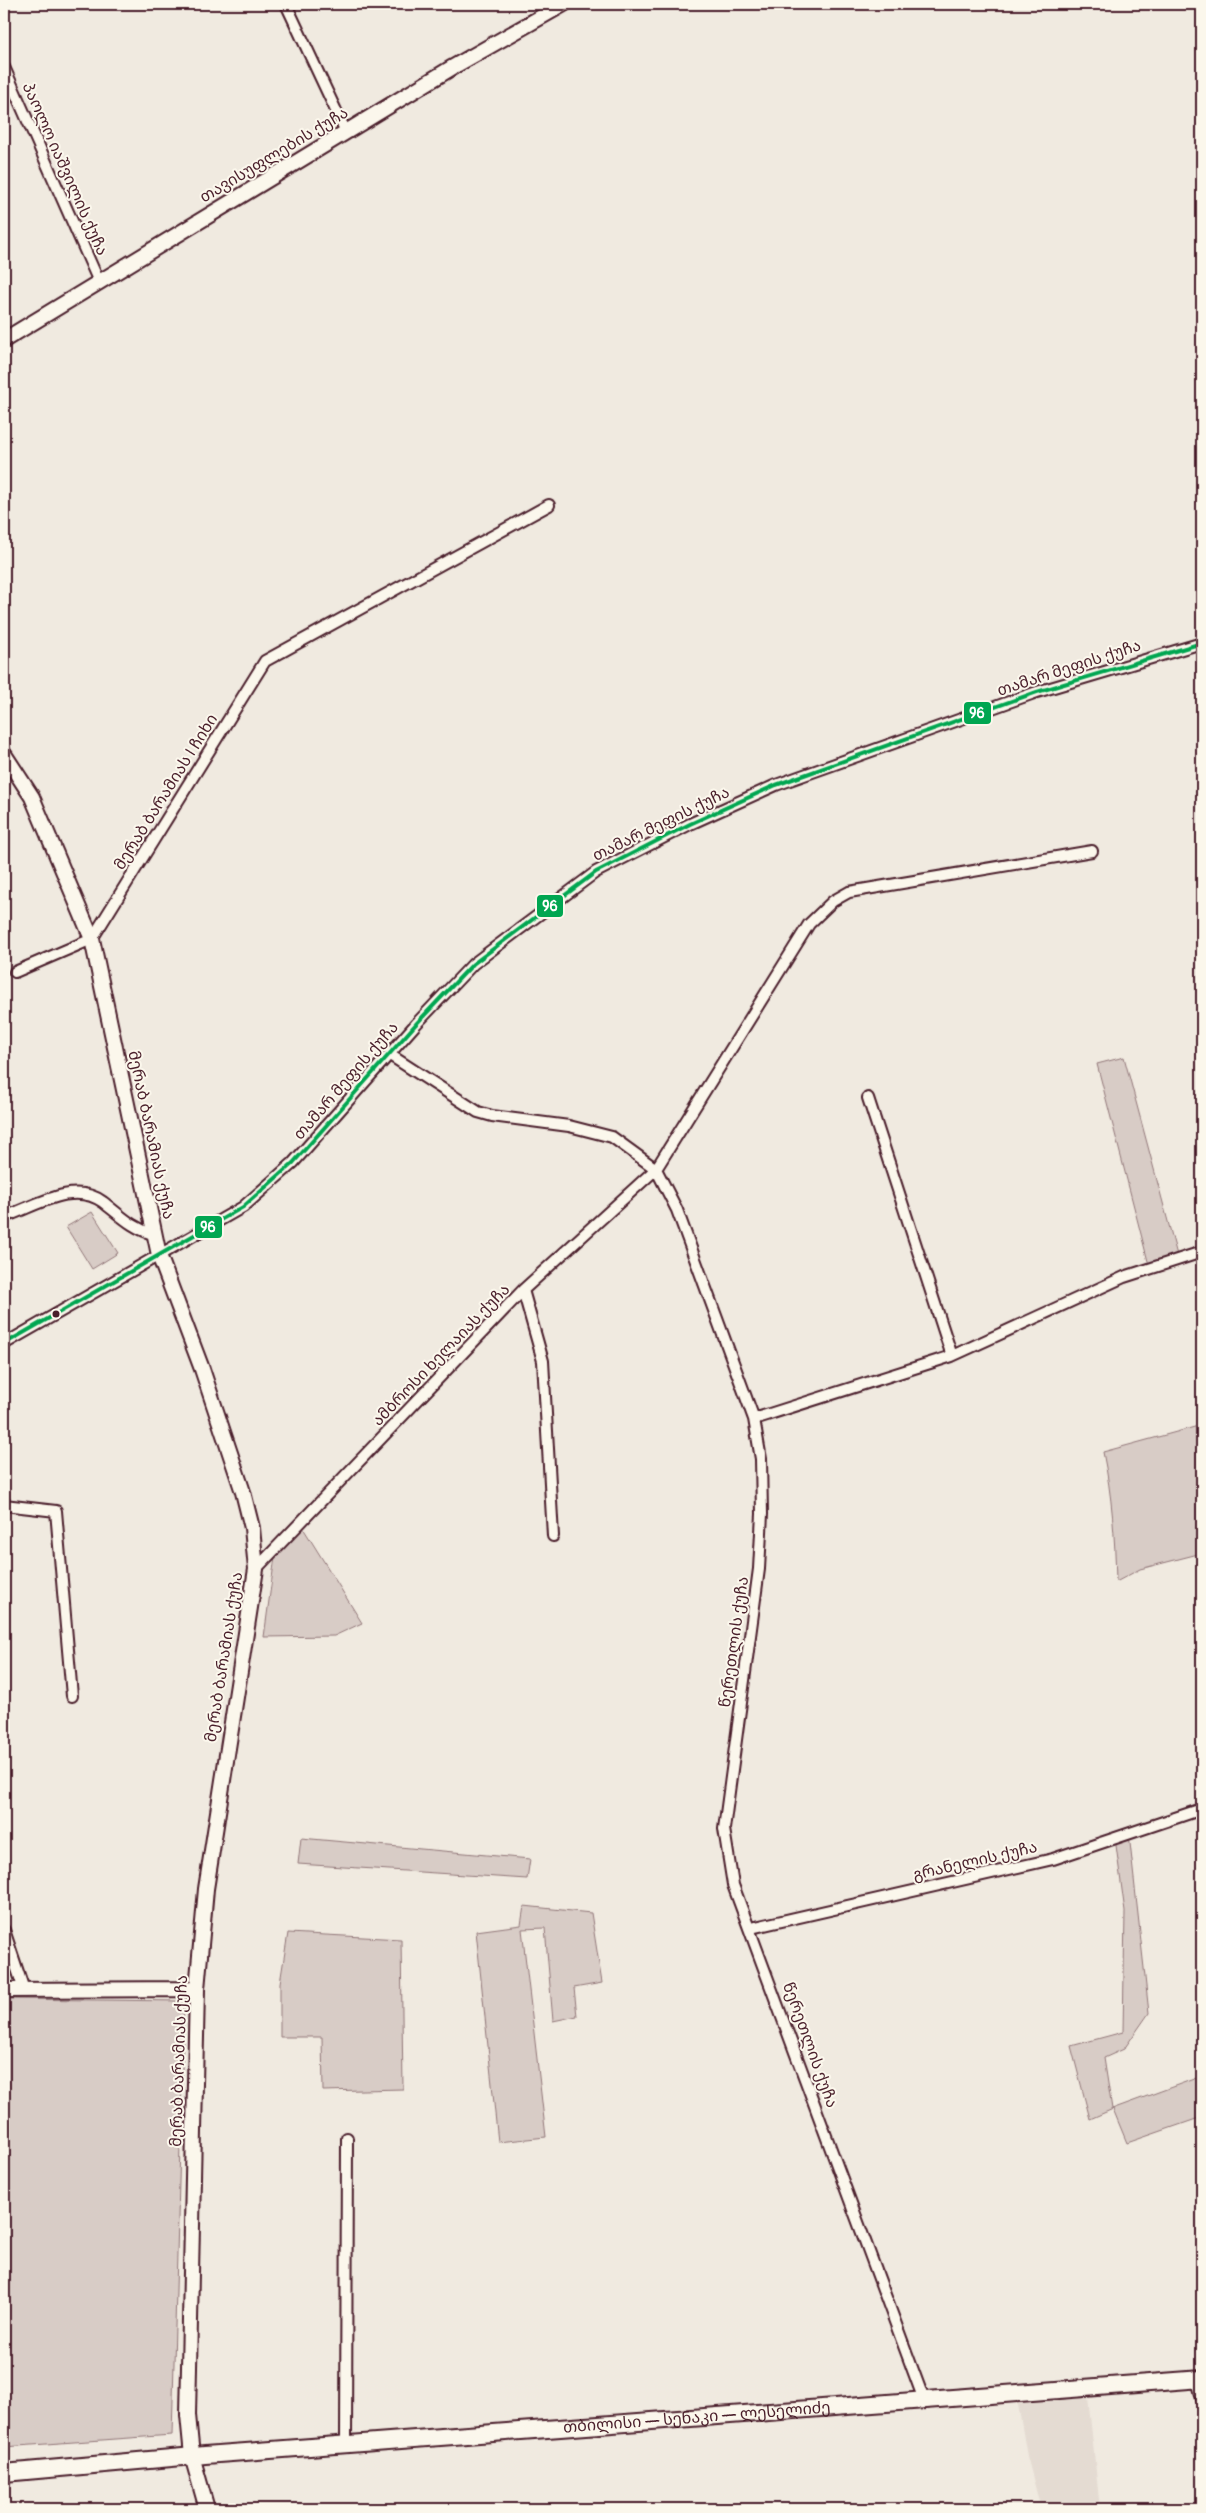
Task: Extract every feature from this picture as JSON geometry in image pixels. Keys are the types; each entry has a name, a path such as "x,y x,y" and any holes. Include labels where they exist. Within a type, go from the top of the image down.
{"highway":[{"name":"თბილისი — სენაკი — ლესელიძე","path":"4,2473 192,2456 346,2446 1200,2379"}],"main road":[{"name":"თავისუფლების ქუჩა","path":"4,340 453,67 564,4"},
{"name":"მერაბ ბარამიას ქუჩა","path":"4,754 32,797 92,938 155,1235 243,1492 252,1528 256,1569 206,1889 197,1989 188,2415 192,2456 207,2509"},
{"path":"4,1990 197,1989"}],"street":[{"path":"286,4 346,132"},
{"name":"პაოლო იაშვილის ქუჩა","path":"4,71 99,282"},
{"name":"მერაბ ბარამიას I ჩიხი","path":"92,938 265,661 549,505"},
{"name":"თამარ მეფის ქუჩა","path":"4,1344 243,1207 293,1164 472,964 596,872 690,824 776,786 1037,692 1202,643"},
{"name":"ამბროსი ხელაიას ქუჩა","path":"256,1569 523,1290 656,1169 809,924 833,901 849,892 1092,851"},
{"path":"15,972 92,938"},
{"name":"წერეთლის ქუჩა","path":"390,1055 478,1112 569,1126 612,1137 656,1169 677,1210 754,1419 761,1459 762,1514 759,1569 724,1829 734,1885 924,2400"},
{"path":"868,1098 952,1356"},
{"path":"4,1216 76,1192 93,1196 136,1229 155,1235"},
{"path":"754,1419 952,1356 1124,1277 1202,1252"},
{"path":"523,1290 542,1361 553,1536"},
{"path":"4,1505 56,1511 72,1696"},
{"name":"გრანელის ქუჩა","path":"751,1928 1053,1859 1202,1809"},
{"path":"4,1930 24,1990"},
{"path":"346,2446 347,2138"},
{"path":"1200,2379 1202,2399"}],"shaded area":[{"path":"1124,1057 1178,1259 1150,1269 1097,1064"},
{"path":"92,1212 118,1253 92,1269 66,1227"},
{"path":"1202,1425 1202,1553 1140,1569 1116,1582 1109,1484 1103,1452"},
{"path":"300,1523 362,1623 334,1636 264,1637 276,1549"},
{"path":"1129,1834 1149,2013 1124,2049 1104,2058 1112,2109 1202,2076 1202,2117 1127,2143 1113,2109 1090,2119 1071,2046 1123,2032 1125,1912 1115,1838"},
{"path":"301,1838 530,1859 527,1879 298,1864"},
{"path":"524,1906 591,1913 602,1983 574,1988 577,2016 553,2021 545,1928 522,1929 546,2137 498,2142 476,1931 521,1925"},
{"path":"288,1933 401,1939 403,2089 323,2091 322,2037 280,2037 280,1983"},
{"path":"4,1999 184,2001 172,2435 4,2447"},
{"path":"1087,2388 1100,2509 1041,2509 1027,2456 1016,2393"}],"transit line":[{"name":"96","path":"4,1344 243,1207 293,1163 416,1024 473,964 596,872 690,824 776,785 1037,692 1202,643"}]}
